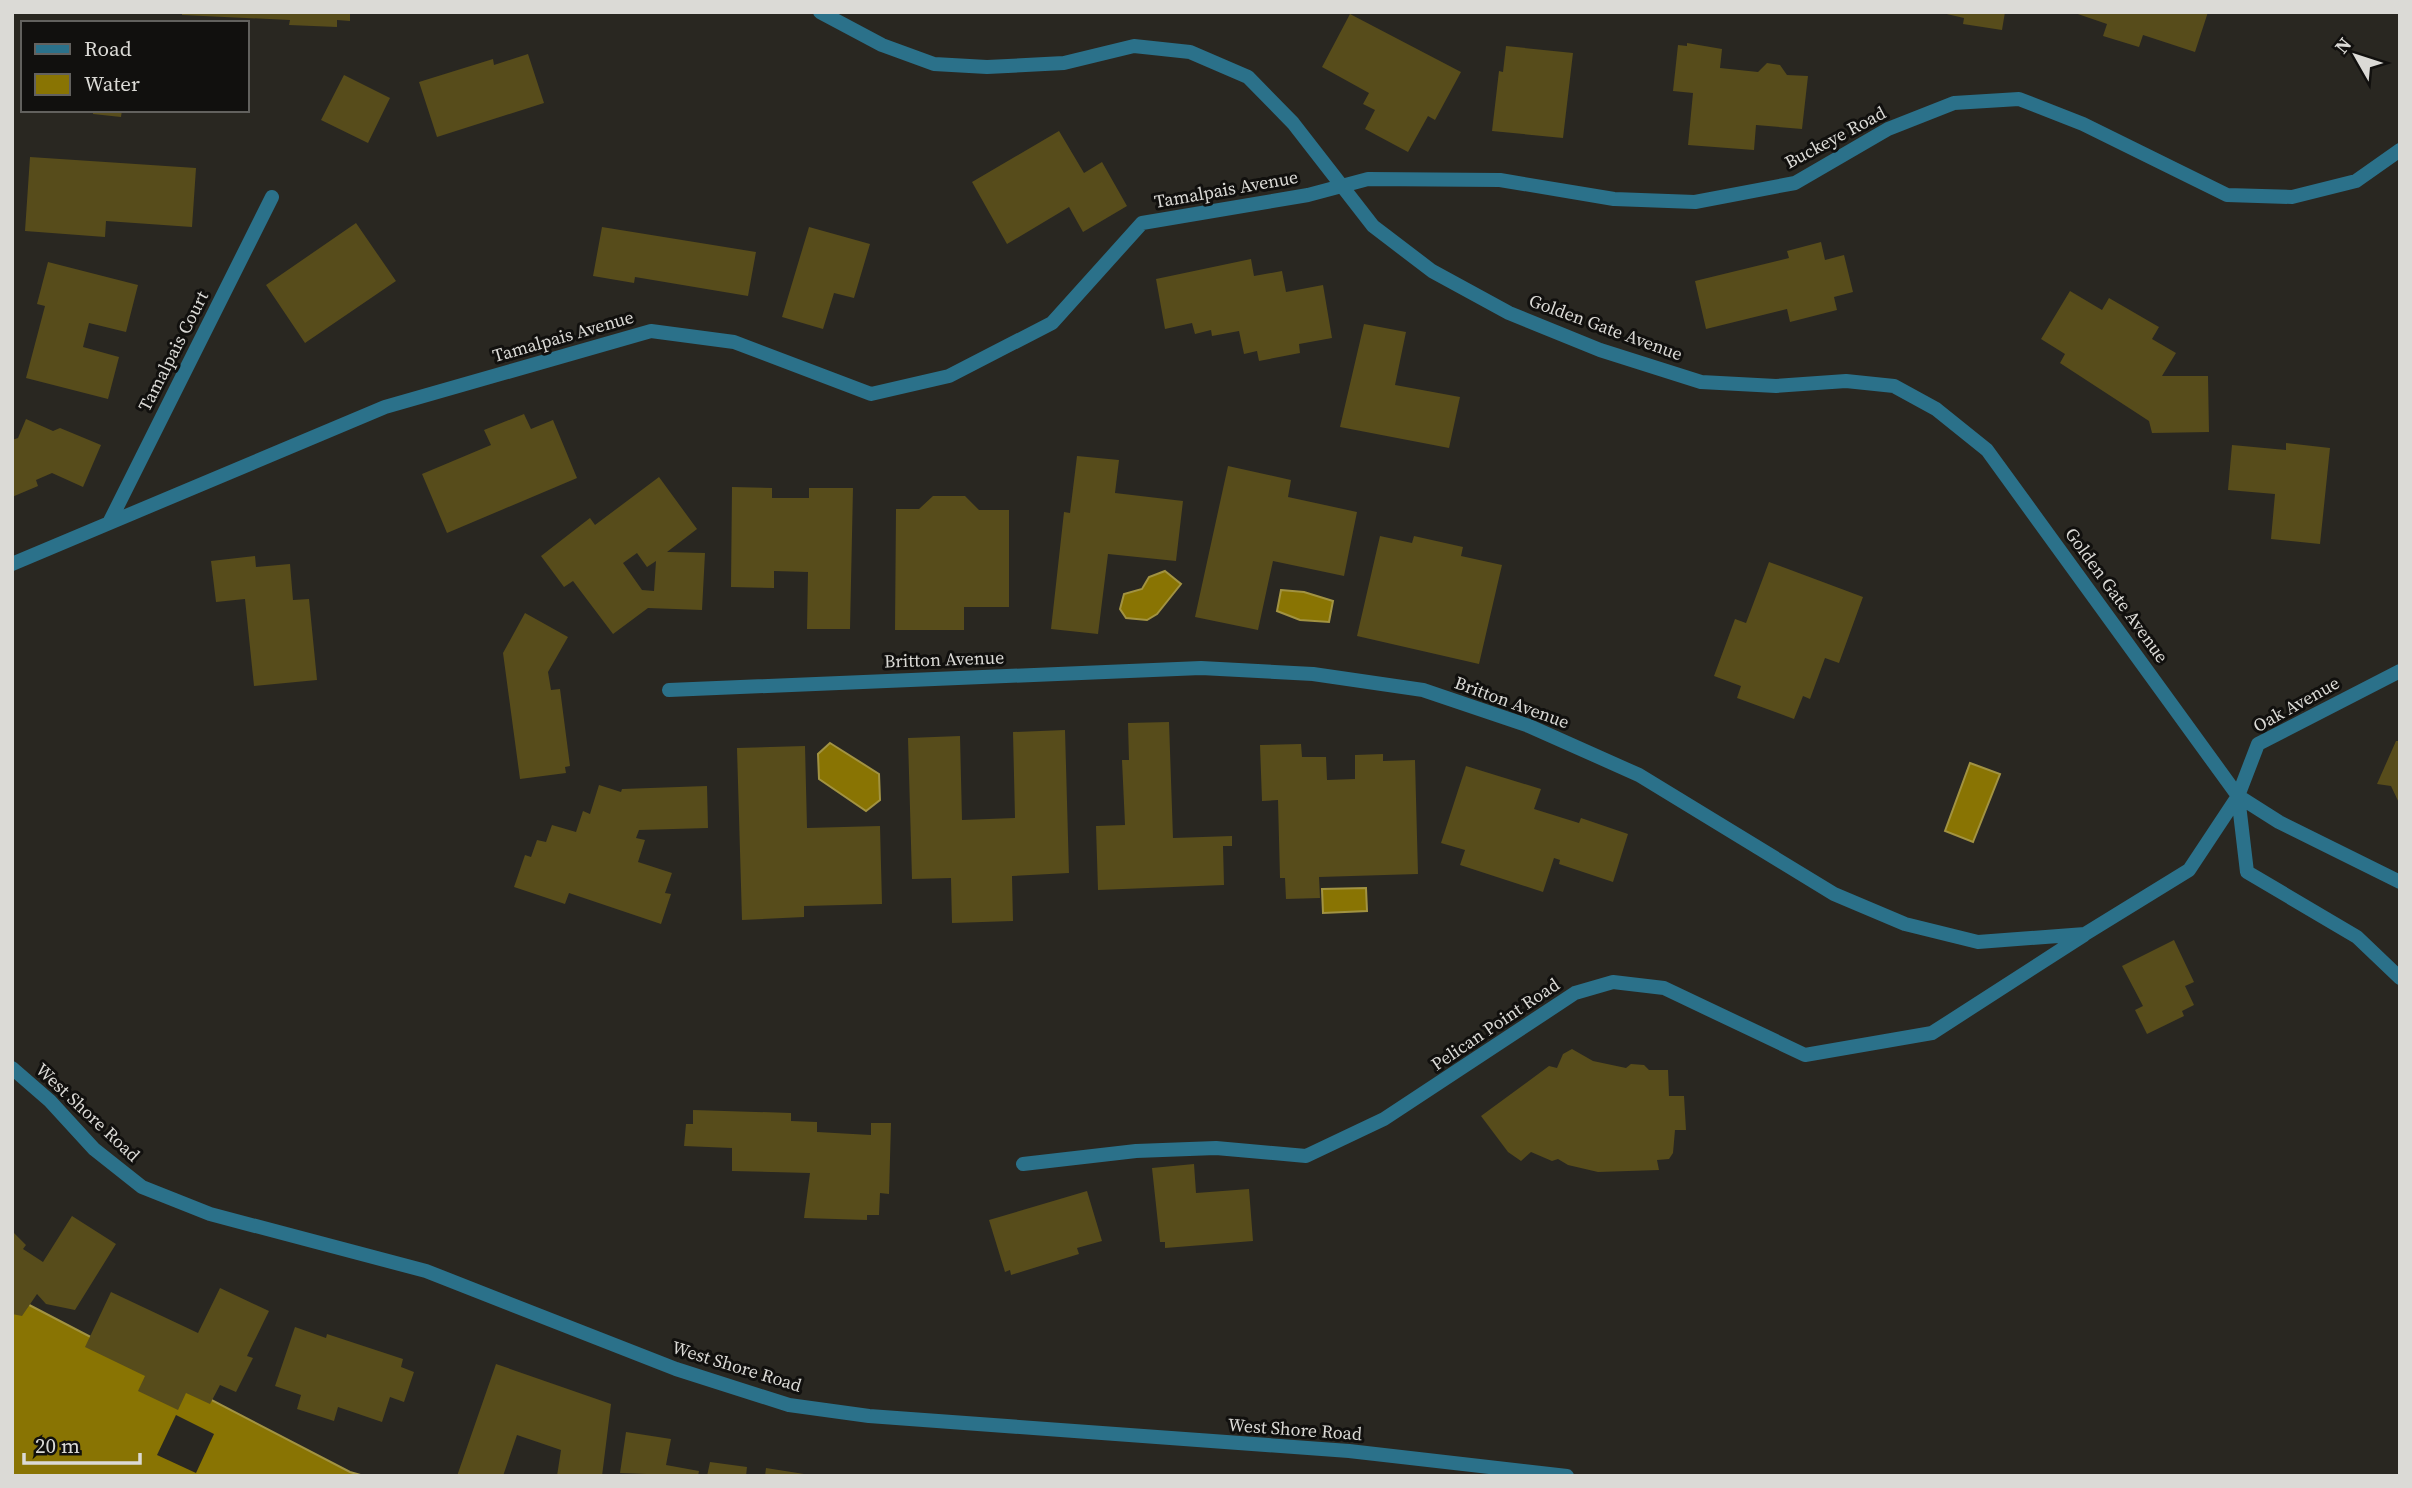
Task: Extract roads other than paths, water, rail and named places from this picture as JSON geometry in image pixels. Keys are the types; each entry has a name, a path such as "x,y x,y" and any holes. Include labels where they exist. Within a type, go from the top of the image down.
{"street":[{"name":"Golden Gate Avenue","path":"820,12 883,45 934,64 987,67 1064,63 1134,46 1190,52 1248,77 1293,123 1338,185 1373,226 1432,271 1509,313 1600,350 1701,382 1776,386 1846,382 1894,386 1936,409 1987,450 2238,796 2279,822 2400,882"},
{"name":"Buckeye Road","path":"1338,185 1368,179 1500,180 1614,199 1695,202 1795,183 1888,129 1954,103 2019,99 2083,124 2227,195 2292,197 2356,181 2400,150"},
{"name":"Tamalpais Avenue","path":"12,564 385,407 651,331 734,342 871,394 949,376 1052,323 1142,223 1308,195 1338,185"},
{"name":"Tamalpais Court","path":"109,523 272,197"},
{"name":"Britton Avenue","path":"669,690 1201,668 1313,674 1423,690 1529,726 1639,775 1834,894 1906,924 1978,942 2085,934 2189,870 2238,796"},
{"name":"Oak Avenue","path":"2238,796 2258,744 2400,671"},
{"path":"2238,796 2246,872 2357,937 2400,978"},
{"name":"Pelican Point Road","path":"1023,1164 1136,1151 1216,1148 1306,1156 1384,1119 1575,993 1613,982 1664,988 1805,1055 1932,1033 2085,934"},
{"name":"West Shore Road","path":"12,1068 50,1101 94,1149 142,1187 210,1214 426,1271 676,1369 789,1405 869,1416 1349,1451 1567,1476"}],"water":[{"path":"1165,571 1181,584 1157,614 1147,620 1126,618 1120,609 1124,594 1142,589 1149,577"},
{"path":"1281,590 1304,592 1333,601 1329,622 1300,620 1277,611"},
{"path":"830,743 879,774 880,800 866,811 819,779 818,754"},
{"path":"1970,763 2000,774 1973,842 1945,831"},
{"path":"1366,888 1367,911 1323,913 1322,889"},
{"path":"12,1296 350,1472 364,1476 12,1476"}]}
